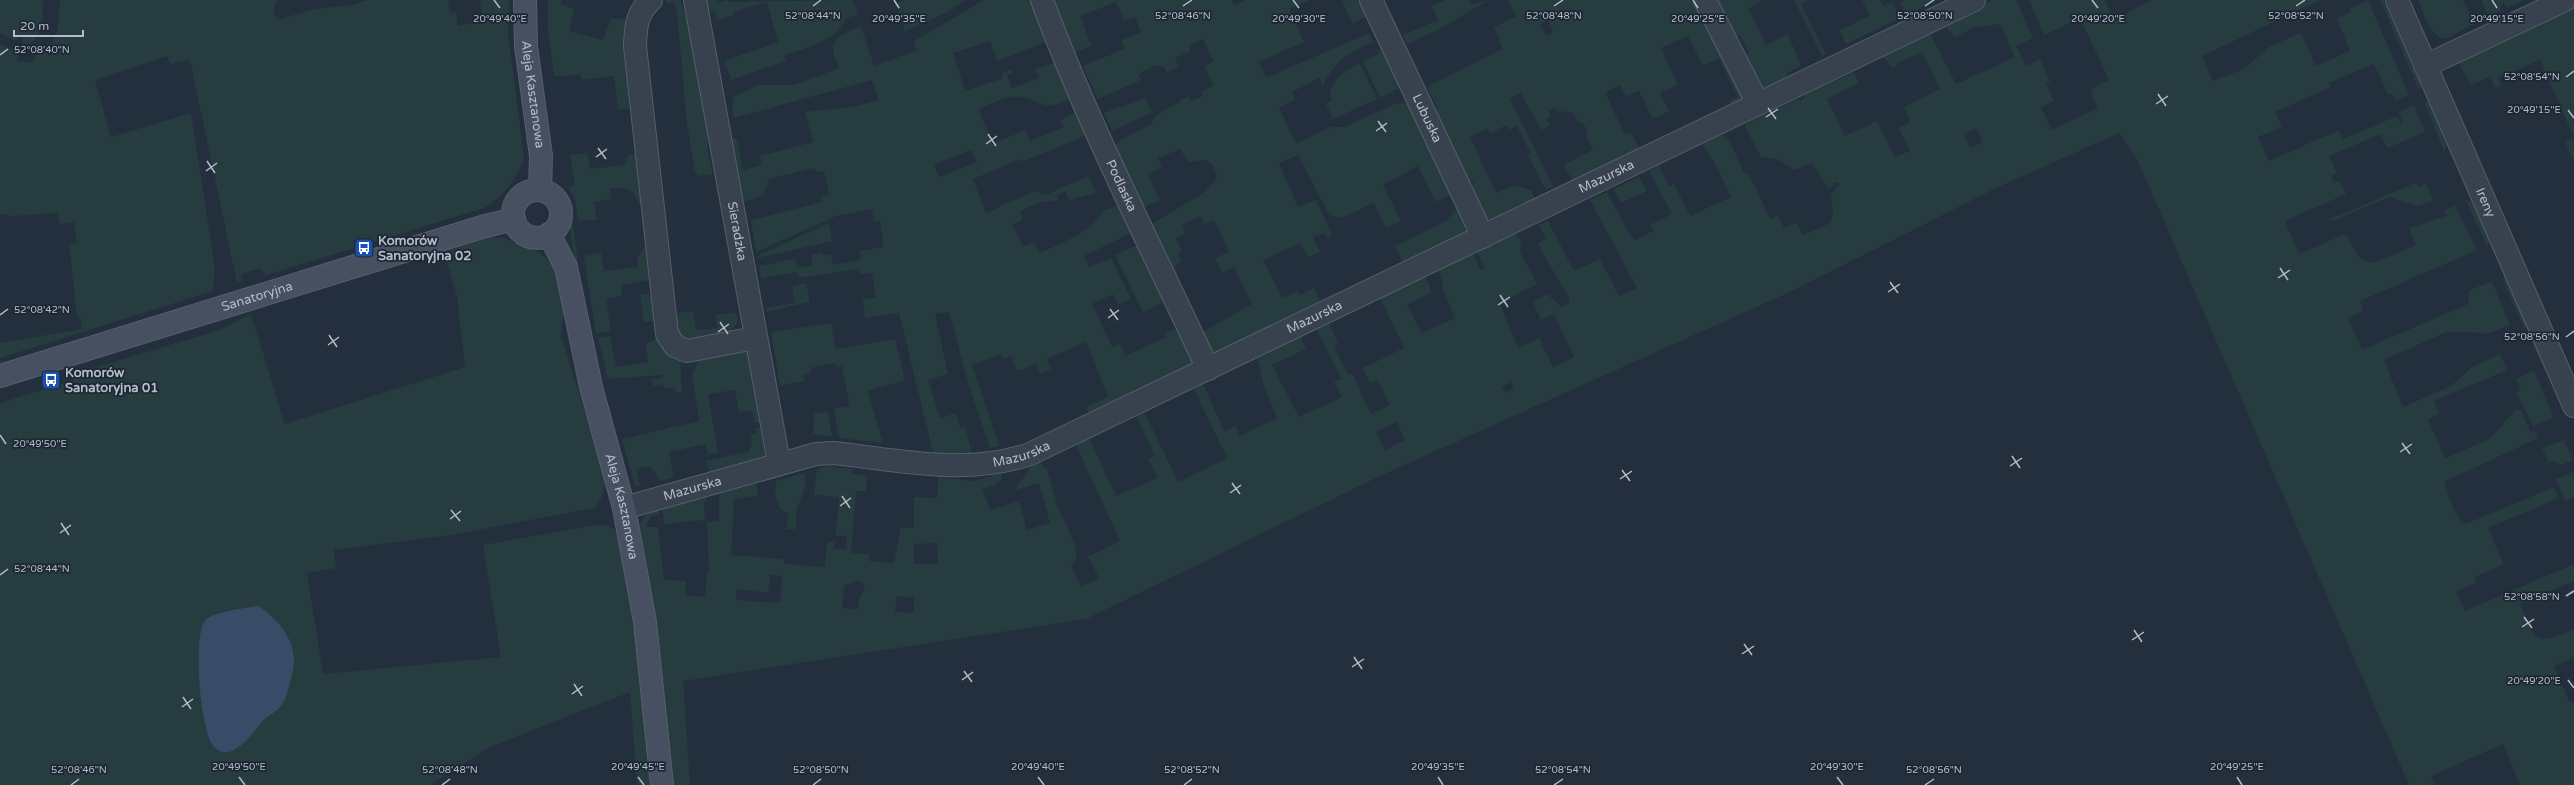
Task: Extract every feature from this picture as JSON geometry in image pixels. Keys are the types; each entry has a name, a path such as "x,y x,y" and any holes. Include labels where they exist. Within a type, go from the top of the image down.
{"street":[{"name":"Aleja Kasztanowa","path":"525,0 526,46 541,156 540,190"},
{"path":"651,0 642,8 636,21 635,46 667,334 675,346 686,351 756,338"},
{"name":"Sieradzka","path":"695,0 779,463"},
{"name":"Podlaska","path":"1042,0 1076,87 1120,186 1208,369"},
{"name":"Lubuska","path":"1371,0 1483,237"},
{"path":"1705,0 1758,104"},
{"name":"Mazurska","path":"624,508 805,456 833,453 955,467 976,466 1006,461 1044,448 1974,0"},
{"name":"Ireny","path":"2396,0 2574,406"},
{"path":"2425,66 2565,0"},
{"path":"531,190 540,190 553,196 560,209 559,223 550,234 543,237 528,236 516,226 513,210 522,194 531,190"},
{"name":"Sanatoryjna","path":"0,376 482,227 514,219"},
{"name":"Aleja Kasztanowa","path":"550,234 566,267 591,387 624,508 645,622 662,785"}],"green space":[{"path":"0,0 43,0 42,25 38,36 34,40 28,44 22,43 23,35 17,35 16,41 0,33"},
{"path":"60,0 279,0 275,2 273,12 278,20 310,10 351,5 368,0 448,0 450,13 456,12 458,26 482,21 480,0 509,0 508,33 524,157 518,172 509,186 491,204 484,208 266,275 260,268 242,274 241,282 237,283 190,60 170,64 167,56 95,80 111,137 191,113 215,268 213,291 0,358 0,343 82,329 80,316 77,316 69,244 77,243 74,222 60,224 57,213 13,216 0,214 0,44 18,53 17,60 33,63 35,55 50,46 54,40 58,25"},
{"path":"548,0 561,0 561,4 574,9 569,31 603,40 611,18 627,20 633,108 618,110 614,76 582,80 581,75 554,76 548,30"},
{"path":"666,0 681,0 684,14 691,26 708,130 707,148 713,174 699,176 695,172 687,124 677,12 674,2 666,3"},
{"path":"703,0 717,0 718,3 726,0 730,2 853,0 858,14 845,19 834,34 827,39 784,55 786,61 731,80 724,61 778,42 767,2 733,12 734,15 717,20 715,12 707,11"},
{"path":"905,0 965,0 947,12 905,32 896,3"},
{"path":"984,0 1033,0 1049,41 997,61 990,41 953,53 965,91 1003,78 1002,73 1012,69 1013,72 1007,75 1012,88 1039,78 1035,69 1057,62 1072,98 1060,103 1046,105 1024,98 1009,97 979,109 992,144 1026,130 1030,141 1064,127 1061,120 1077,112 1089,134 1022,162 1021,159 973,179 986,213 1034,191 1046,195 1088,176 1096,193 1069,200 1065,191 1057,195 1059,200 1040,202 1020,211 1023,219 1012,225 1023,247 1034,242 1040,253 1084,231 1092,225 1104,210 1121,205 1133,232 1084,256 1089,267 1111,258 1131,299 1118,304 1113,294 1092,304 1112,347 1120,344 1125,356 1166,337 1164,333 1177,328 1193,363 1192,365 1090,416 1086,407 1108,397 1086,342 1047,359 1051,369 1040,374 1036,364 1017,371 1011,356 1003,359 1000,354 972,365 999,446 990,448 967,379 949,312 935,314 948,374 928,380 940,418 956,413 960,428 965,426 973,457 934,456 899,313 865,318 863,299 876,298 872,273 860,274 859,269 805,277 797,276 797,272 761,278 759,266 795,259 797,268 813,265 811,255 822,253 823,256 831,254 833,265 861,260 860,251 884,247 880,221 874,222 872,209 836,216 756,252 751,220 822,202 821,196 829,195 824,171 816,172 815,168 769,179 763,195 741,203 730,139 737,138 743,170 762,165 760,156 813,142 805,112 852,107 878,100 872,80 734,118 732,108 734,96 759,85 795,85 839,68 833,51 833,44 835,40 843,34 861,26 874,66 917,50 914,41","holes":["972,150 977,162 939,177 934,164"]},
{"path":"1050,0 1232,0 1234,5 1246,0 1310,0 1289,9 1304,42 1259,62 1266,78 1369,33 1374,42 1350,54 1338,63 1323,85 1319,78 1292,92 1295,99 1279,108 1296,143 1332,127 1344,127 1395,104 1411,103 1453,190 1450,195 1436,202 1418,166 1383,185 1401,221 1386,228 1374,203 1341,218 1329,215 1298,155 1279,163 1298,207 1316,200 1332,234 1327,238 1324,233 1313,237 1320,252 1308,257 1301,243 1263,260 1282,298 1298,291 1300,295 1314,288 1322,304 1214,354 1201,335 1203,332 1252,304 1234,267 1222,272 1215,258 1229,252 1214,220 1205,224 1201,216 1182,225 1186,233 1176,238 1182,252 1178,254 1181,260 1174,267 1178,275 1176,276 1150,225 1203,193 1214,182 1217,176 1212,164 1206,160 1188,162 1180,149 1158,158 1162,167 1148,174 1160,200 1143,208 1112,148 1121,140 1150,125 1158,114 1180,102 1180,100 1189,96 1191,101 1203,96 1202,91 1213,86 1205,66 1213,61 1203,39 1189,45 1191,51 1175,58 1178,67 1167,72 1165,68 1157,65 1138,74 1141,80 1098,99 1083,66 1125,49 1121,40 1141,32 1135,17 1124,21 1116,2 1080,16 1091,45 1071,55"},
{"path":"1342,0 1363,0 1369,13 1367,17 1352,23"},
{"path":"1446,0 1469,0 1471,5 1488,0 1442,28 1407,44 1403,35 1438,20 1432,6"},
{"path":"1508,0 1697,0 1743,96 1735,106 1729,101 1738,97 1719,58 1703,66 1688,36 1661,48 1678,85 1660,93 1669,111 1653,119 1639,91 1626,96 1620,85 1605,92 1625,135 1631,133 1641,151 1574,184 1564,165 1593,150 1586,136 1588,132 1583,123 1579,122 1573,113 1563,111 1558,113 1555,108 1549,111 1551,116 1547,119 1550,126 1541,130 1521,93 1510,99 1553,186 1546,190 1528,155 1531,154 1517,126 1509,130 1507,125 1490,133 1488,128 1470,137 1496,193 1513,185 1531,190 1536,202 1491,222 1486,220 1468,187 1474,184 1472,181 1466,183 1432,111 1438,109 1427,87 1503,49 1494,27 1516,17","holes":["1548,20 1553,32 1546,36 1540,24"]},
{"path":"1714,0 1762,0 1748,9 1766,45 1788,34 1801,66 1787,73 1789,79 1766,89 1762,88 1743,56 1749,53 1740,35 1733,38"},
{"path":"1794,0 1808,0 1801,4 1826,54 1822,56"},
{"path":"1862,0 1880,0 1883,6 1892,2 1900,18 1846,44 1840,30 1870,16"},
{"path":"1905,0 1938,0 1905,16 1901,3"},
{"path":"1993,0 2016,0 2033,38 2016,46 2026,66 2040,59 2050,82 2046,83 2054,101 2041,107 2052,130 2098,108 2090,90 2109,80 2080,18 2044,35 2029,0 2105,0 2112,16 2117,18 2152,0 2320,0 2202,56 2213,81 2244,69 2270,46 2301,33 2316,66 2350,51 2337,18 2351,12 2350,8 2368,0 2409,95 2396,101 2392,94 2388,95 2374,64 2329,83 2331,87 2275,112 2282,127 2258,137 2269,161 2339,130 2343,139 2397,116 2400,123 2403,122 2398,112 2414,105 2425,132 2387,148 2380,134 2329,156 2337,173 2331,176 2334,183 2340,181 2346,194 2285,221 2299,254 2343,235 2347,236 2361,258 2365,261 2377,262 2416,245 2409,228 2446,216 2444,210 2455,206 2477,250 2360,301 2363,311 2348,318 2362,350 2468,304 2469,290 2492,282 2510,325 2491,333 2446,332 2384,360 2403,407 2451,386 2472,367 2500,354 2507,370 2434,401 2439,414 2428,419 2445,458 2490,439 2515,410 2521,410 2530,432 2535,431 2538,438 2444,482 2455,512 2466,524 2554,487 2559,498 2488,528 2504,564 2475,577 2476,582 2456,592 2465,611 2574,564 2574,581 2520,604 2529,626 2538,637 2551,638 2574,629 2574,662 2572,658 2554,666 2570,703 2574,701 2574,785 2520,785 2503,744 2431,776 2435,785 2409,785 2137,159 2119,133 1996,188 1792,291 1380,476 1086,619 683,681 690,785 670,785 664,688 639,530 643,519 654,509 658,507 660,514 652,516 645,527 658,527 664,580 686,581 685,595 705,597 707,573 709,572 707,522 719,521 719,491 756,479 758,496 734,499 731,555 784,559 784,564 825,567 827,542 834,542 834,549 846,549 847,536 836,535 839,497 814,495 817,469 826,466 852,469 852,474 867,476 866,491 856,491 851,553 869,554 869,561 894,563 901,527 914,528 914,497 937,498 938,477 975,481 1001,473 1002,479 993,486 982,489 991,510 1019,501 1027,530 1050,523 1039,483 1016,490 1019,483 1028,472 1030,465 1040,462 1047,470 1058,507 1075,544 1076,559 1071,566 1081,587 1099,578 1088,557 1120,541 1076,445 1089,438 1116,496 1157,478 1148,459 1155,456 1136,416 1145,413 1178,482 1227,458 1194,389 1203,384 1224,431 1235,426 1240,436 1277,418 1264,386 1257,359 1301,337 1306,349 1272,365 1299,417 1342,397 1334,382 1342,379 1317,330 1329,324 1338,343 1334,346 1348,375 1352,373 1371,414 1390,405 1377,379 1370,383 1363,368 1404,348 1381,299 1376,301 1377,298 1425,275 1432,292 1407,305 1422,333 1455,318 1444,292 1439,268 1472,252 1481,271 1485,269 1476,250 1514,232 1521,241 1520,252 1537,284 1500,303 1518,348 1539,338 1553,367 1574,357 1554,314 1541,320 1533,302 1547,294 1562,307 1570,303 1569,298 1538,243 1546,239 1539,225 1548,221 1574,271 1600,259 1619,296 1637,288 1590,200 1607,192 1629,234 1635,240 1653,231 1650,225 1672,214 1649,171 1659,165 1669,186 1674,184 1690,216 1731,197 1714,162 1702,144 1722,135 1730,142 1743,171 1750,176 1770,219 1778,215 1784,228 1797,223 1803,235 1830,223 1833,214 1831,195 1840,183 1835,182 1829,190 1812,163 1794,170 1777,159 1761,157 1745,127 1746,124 1798,99 1801,101 1806,94 1854,72 1859,83 1827,99 1845,136 1877,121 1895,157 1910,151 1899,128 1910,122 1904,107 1940,89 1922,52 1900,62 1893,68 1883,56 1930,33 1956,84 2015,57 2000,24 1973,28 1954,37 1947,28 1947,22","holes":["1976,128 1983,142 1970,148 1964,134","1511,382 1514,388 1505,393 1502,387","1397,422 1405,440 1385,450 1376,432","937,543 938,564 914,564 914,544","770,575 782,576 780,603 736,600 737,589 768,593","857,581 861,582 865,589 859,599 858,609 842,608 844,586","897,596 914,598 914,613 895,612"]},
{"path":"2380,0 2384,0 2421,86 2419,90"},
{"path":"2418,0 2463,0 2475,24 2448,38 2438,36 2425,18"},
{"path":"2481,0 2525,0 2507,8 2504,3 2500,4 2502,10 2489,17"},
{"path":"2574,7 2574,138 2540,60 2498,78 2501,85 2495,88 2490,77 2471,85 2458,62"},
{"path":"1382,50 1387,51 1403,86 1380,98 1363,61 1379,54 1378,52"},
{"path":"1359,63 1377,99 1333,119 1326,104 1332,101 1330,95 1331,89 1334,83 1343,74"},
{"path":"1145,98 1152,112 1112,131 1104,113"},
{"path":"2424,101 2429,102 2447,146 2444,151"},
{"path":"2574,138 2574,162 2565,142"},
{"path":"587,153 590,169 625,165 628,155 638,153 643,205 639,204 637,198 628,189 610,188 611,199 594,202 597,220 578,221 575,199 568,187 575,185 570,155"},
{"path":"1639,177 1647,191 1621,203 1614,189"},
{"path":"2417,182 2419,187 2426,184 2434,201 2417,206 2389,197 2333,221 2328,220"},
{"path":"2466,200 2472,202 2489,240 2487,246"},
{"path":"1455,211 1462,211 1468,230 1465,236 1404,266 1395,246 1445,222"},
{"path":"571,216 578,264 576,265 570,229"},
{"path":"829,223 832,241 758,258 757,256"},
{"path":"489,237 504,238 540,253 553,265 564,308 561,336 603,470 604,490 598,504 594,508 451,535 334,550 336,568 307,573 323,674 501,657 483,545 596,525 606,525 615,530 618,538 643,686 652,785 637,785 630,692 488,748 430,785 0,785 0,403 71,381 83,371 217,331 251,314 285,424 465,367 457,297 446,252","holes":["259,606 279,624 281,706 268,715 247,739 237,747 225,751 216,748 209,736 204,719 201,699 201,630 205,623 217,614 234,609"]},
{"path":"1139,244 1167,300 1143,312 1115,255"},
{"path":"643,249 647,249 651,280 621,285 622,296 606,299 611,331 596,334 584,256 601,253 604,271 638,267 637,259"},
{"path":"2502,278 2506,279 2526,325 2524,328"},
{"path":"806,283 810,302 766,312 766,308 795,303 792,286"},
{"path":"653,293 656,321 644,322 640,295"},
{"path":"693,311 696,330 717,328 716,315 736,312 738,322 730,332 684,339 674,331 672,314"},
{"path":"831,323 836,349 895,339 905,380 868,391 883,443 839,438 834,409 850,406 842,366 836,367 835,363 810,368 811,373 803,374 804,381 780,386 771,332"},
{"path":"610,336 616,367 648,362 646,343 658,339 680,358 682,392 676,393 675,388 665,389 664,384 653,386 652,379 663,378 662,375 608,379 598,338"},
{"path":"748,350 760,422 755,423 752,411 739,412 735,390 708,394 718,453 708,455 705,444 669,452 674,477 660,481 650,466 636,469 640,486 635,487 622,439 699,421 692,374 702,354"},
{"path":"2534,371 2554,417 2533,426 2517,393 2521,390 2516,379"},
{"path":"828,411 832,437 813,434 814,414"},
{"path":"761,427 765,452 764,458 710,473 705,461 748,452 752,446 750,434 756,433 755,428"},
{"path":"2564,440 2573,460 2561,465 2554,461 2549,463 2542,448"},
{"path":"2574,471 2574,497 2565,501 2556,479"},
{"path":"804,473 805,486 797,509 796,529 787,529 788,514 778,504 775,491 776,481"},
{"path":"703,494 707,501 704,502 705,520 665,524 661,506"}],"water":[{"path":"259,606 282,627 291,644 294,664 292,675 283,703 279,708 266,718 236,749 229,752 221,752 214,747 209,738 202,706 199,665 201,632 204,622 214,615"}],"place":[{"name":"Komorów Sanatoryjna 02","path":"364,248"},
{"name":"Komorów Sanatoryjna 01","path":"51,380"}]}
